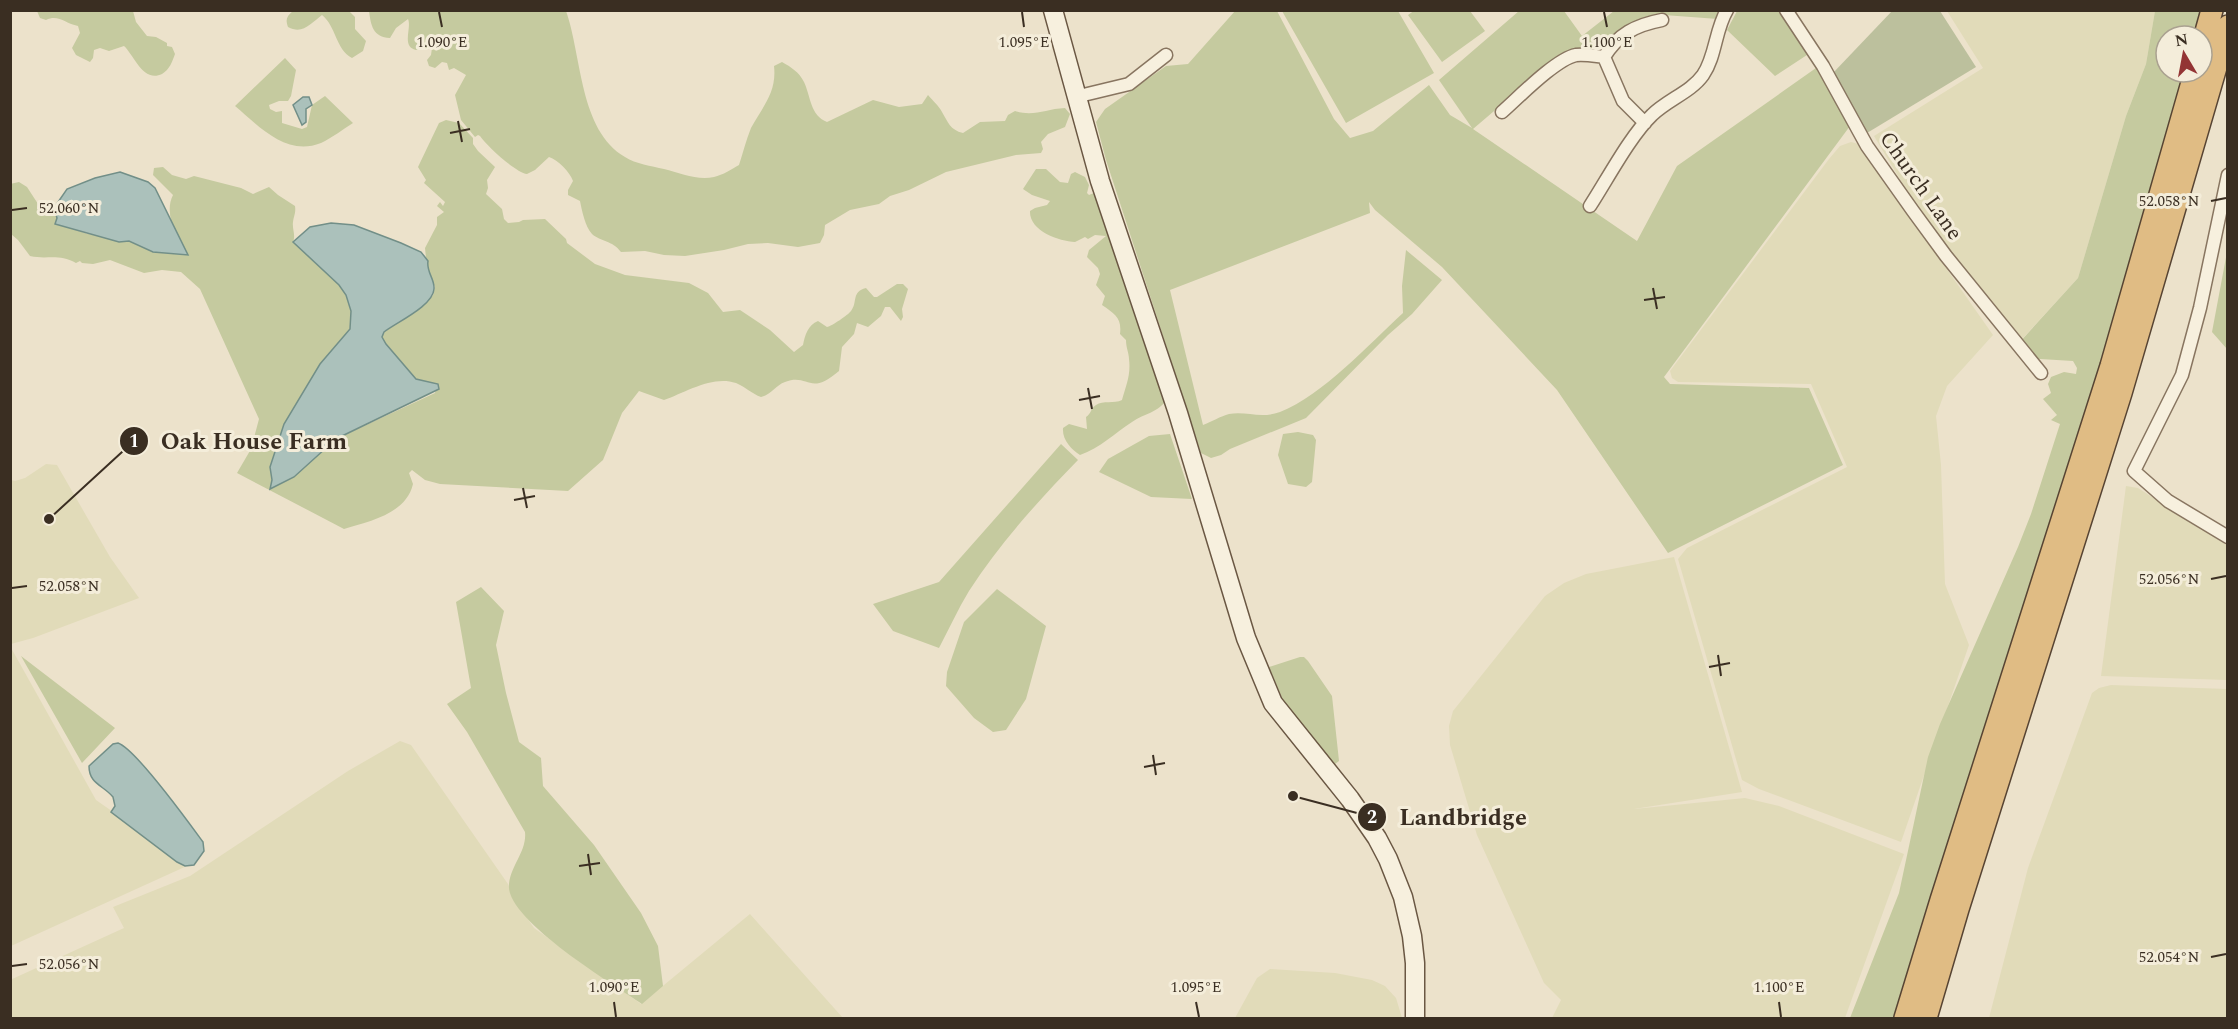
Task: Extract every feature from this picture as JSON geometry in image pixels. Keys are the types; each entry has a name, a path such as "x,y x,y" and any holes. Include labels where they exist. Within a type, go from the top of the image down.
{"highway":[{"path":"1905,1018 1941,900 2115,382 2228,26"},
{"path":"1926,1018 2115,382 2192,84"}],"main road":[{"path":"1053,10 1075,97 1100,181 1178,413 1245,638 1273,703 1350,799 1377,838 1397,879 1412,936 1415,963 1415,1018"}],"street":[{"path":"1590,206 1645,123 1665,104 1689,88 1703,75 1711,57 1719,26 1727,10"},
{"name":"Church Lane","path":"1786,10 1823,66 1867,146 1946,256 2041,373"},
{"path":"1605,57 1613,43 1624,33 1662,20"},
{"path":"1075,97 1129,84 1166,55"},
{"path":"1502,112 1566,58 1582,55 1605,57"},
{"path":"1605,57 1623,101 1645,123"},
{"path":"2228,175 2200,308 2182,375 2133,471 2168,501 2228,537"}],"shaded area":[{"path":"1947,11 2155,11 2146,64 2126,116 2078,278 2022,339 1941,241 1910,196 1874,136 1983,68"},
{"path":"1851,142 1859,144 1993,335 1947,386 1936,416 1941,465 1945,584 1969,645 1901,842 1759,789 1742,780 1678,559 1687,548 1847,467 1811,384 1678,382 1672,378 1670,371 1829,159 1840,146"},
{"path":"46,464 57,465 110,557 139,598 11,644 11,480 25,478"},
{"path":"2126,486 2138,488 2227,545 2227,680 2101,676"},
{"path":"1674,557 1742,792 1634,809 1745,798 1779,806 1904,854 1845,1018 1552,1018 1561,1000 1544,983 1477,835 1450,745 1449,726 1453,711 1545,596 1564,583 1586,574"},
{"path":"10,646 96,800 189,865 11,946"},
{"path":"2111,685 2227,689 2227,1018 1989,1018 2028,868 2092,693 2099,688"},
{"path":"400,741 411,745 508,884 511,895 534,928 641,1004 750,914 843,1018 11,1018 10,980 124,928 113,907 190,876 348,771"},
{"path":"1270,969 1335,973 1372,980 1385,986 1396,998 1402,1018 1235,1018 1257,978"}],"green space":[{"path":"1415,10 1470,11 1485,31 1442,62 1408,15"},
{"path":"1893,10 1940,11 1976,67 1867,133 1833,73"},
{"path":"37,11 133,11 136,22 147,36 156,37 167,43 175,54 167,70 155,76 144,71 124,46 109,51 100,48 94,50 90,62 76,55 72,48 80,33 78,26 55,18 46,20 40,18"},
{"path":"293,11 349,11 355,17 355,29 366,41 363,51 352,58 347,54 322,15 302,29 288,27 287,18"},
{"path":"369,11 566,11 590,111 610,145 634,161 695,177 717,176 739,165 751,128 771,91 774,66 782,62 800,75 814,110 821,119 827,122 873,100 899,107 922,104 928,95 950,125 963,133 980,122 1005,121 1008,115 1015,111 1034,113 1065,108 1070,114 1065,127 1048,134 1041,142 1043,149 1041,153 1016,155 946,172 909,190 890,196 879,204 850,210 825,225 820,243 798,247 768,243 748,244 685,256 645,251 621,252 614,245 592,234 584,218 580,201 568,195 573,181 563,167 549,157 527,174 502,158 480,136 475,137 461,120 455,95 466,75 454,68 449,70 447,63 442,62 435,68 429,66 427,60 432,48 416,50 409,45 408,19 396,28 390,38 384,37 374,30"},
{"path":"1235,11 1277,11 1334,119 1350,138 1373,131 1429,85 1450,115 1472,128 1439,80 1519,11 1564,11 1582,36 1614,11 1722,11 1718,19 1664,15 1602,49 1549,64 1473,129 1637,241 1677,166 1816,68 1850,126 1664,377 1670,384 1809,388 1843,465 1668,553 1557,390 1442,267 1375,210 1369,202 1370,213 1170,290 1203,425 1229,414 1266,415 1280,412 1313,394 1345,368 1403,313 1402,286 1406,250 1442,280 1412,314 1388,335 1306,418 1230,449 1221,455 1211,458 1201,453 1106,160 1096,122 1105,109 1166,66 1188,64"},
{"path":"1282,11 1398,11 1434,73 1346,123"},
{"path":"1737,11 1780,11 1810,53 1775,76 1727,30"},
{"path":"2155,11 2204,11 2200,24 2154,24 2154,84 2185,84 2122,306 1898,1018 1850,1018 1899,893 1928,757 1940,724 2018,547 2060,424 2051,420 2057,415 2043,399 2051,393 2048,384 2051,377 2064,372 2076,374 2077,368 2073,361 2026,358 2018,344 2078,278 2126,116 2146,64"},
{"path":"285,58 296,70 291,96 288,101 279,101 269,105 270,109 276,112 282,111 282,123 302,129 307,127 312,105 325,96 353,123 321,143 296,146 274,137 235,106"},
{"path":"446,120 459,123 473,138 473,144 478,151 495,167 487,180 486,194 502,209 504,219 508,223 545,219 566,239 567,243 595,264 625,275 689,283 708,293 723,312 740,310 770,330 794,352 803,345 812,325 818,321 827,327 840,320 853,308 858,292 866,288 874,297 877,297 897,284 903,284 908,289 902,309 903,317 901,321 890,307 885,307 881,316 868,327 857,323 854,334 842,347 839,371 829,379 815,384 793,380 782,383 761,397 736,383 727,381 709,383 664,400 639,391 622,413 603,460 568,491 440,484 425,480 412,470 409,473 413,484 403,503 386,515 344,529 237,473 251,449 259,419 200,289 181,272 162,270 144,273 110,260 93,264 80,261 76,263 58,257 30,256 11,234 10,184 19,182 27,187 40,207 49,203 57,204 54,212 57,218 55,223 119,242 129,241 153,252 187,255 171,218 170,203 173,195 153,175 154,168 163,167 172,175 186,179 194,176 241,188 253,194 269,187 295,206 293,242 339,285 346,295 351,311 350,329 320,364 284,424 270,467 271,488 340,437 435,393 437,384 416,379 382,337 384,332 420,308 433,295 435,287 427,268 425,248 437,225 437,217 444,212 437,206 440,202 443,206 445,202 424,183 426,180 418,167 439,123"},
{"path":"1036,169 1046,169 1060,182 1068,183 1071,174 1075,172 1085,177 1089,185 1087,193 1089,195 1094,193 1096,187 1167,399 1155,410 1080,455 1068,444 1063,428 1069,424 1087,429 1086,417 1094,406 1122,400 1129,375 1129,357 1126,340 1120,334 1119,320 1102,305 1105,296 1096,285 1100,274 1098,268 1087,257 1089,250 1106,236 1095,235 1075,242 1061,240 1046,234 1034,224 1030,211 1047,205 1050,201 1032,195 1023,189"},
{"path":"2227,252 2227,349 2212,332"},
{"path":"1298,432 1313,435 1316,440 1312,482 1306,487 1288,484 1278,455 1283,434"},
{"path":"1170,434 1192,499 1151,497 1099,472 1108,459 1149,436"},
{"path":"1061,444 1078,460 1035,506 994,556 969,591 939,648 893,631 873,604 939,582"},
{"path":"481,587 504,611 496,645 519,742 541,758 543,786 594,845 641,913 658,946 663,986 642,1004 563,950 524,915 512,898 510,877 524,845 525,832 467,732 447,704 471,688 456,602"},
{"path":"997,589 1046,626 1026,699 1006,730 993,732 974,718 946,686 947,672 964,622"},
{"path":"21,656 115,728 82,763"},
{"path":"1300,657 1308,661 1332,696 1339,761 1331,767 1290,714 1269,667"}],"water":[{"path":"303,97 309,97 312,105 306,109 306,122 302,125 293,105"},
{"path":"120,172 148,182 155,188 188,255 153,252 129,241 119,242 55,224 57,218 54,208 67,189 95,178"},
{"path":"331,223 354,225 401,243 421,252 428,261 428,269 434,285 432,295 421,307 384,332 382,337 416,379 438,384 439,389 340,437 294,477 270,489 272,480 270,467 284,424 320,364 350,329 351,311 346,295 339,285 293,242 310,227"},
{"path":"118,743 137,758 203,842 204,851 194,865 185,866 177,862 111,812 115,806 113,797 94,781 89,766 113,744"}],"place":[{"name":"Oak House Farm","path":"49,519"},
{"name":"Landbridge","path":"1293,796"}]}
